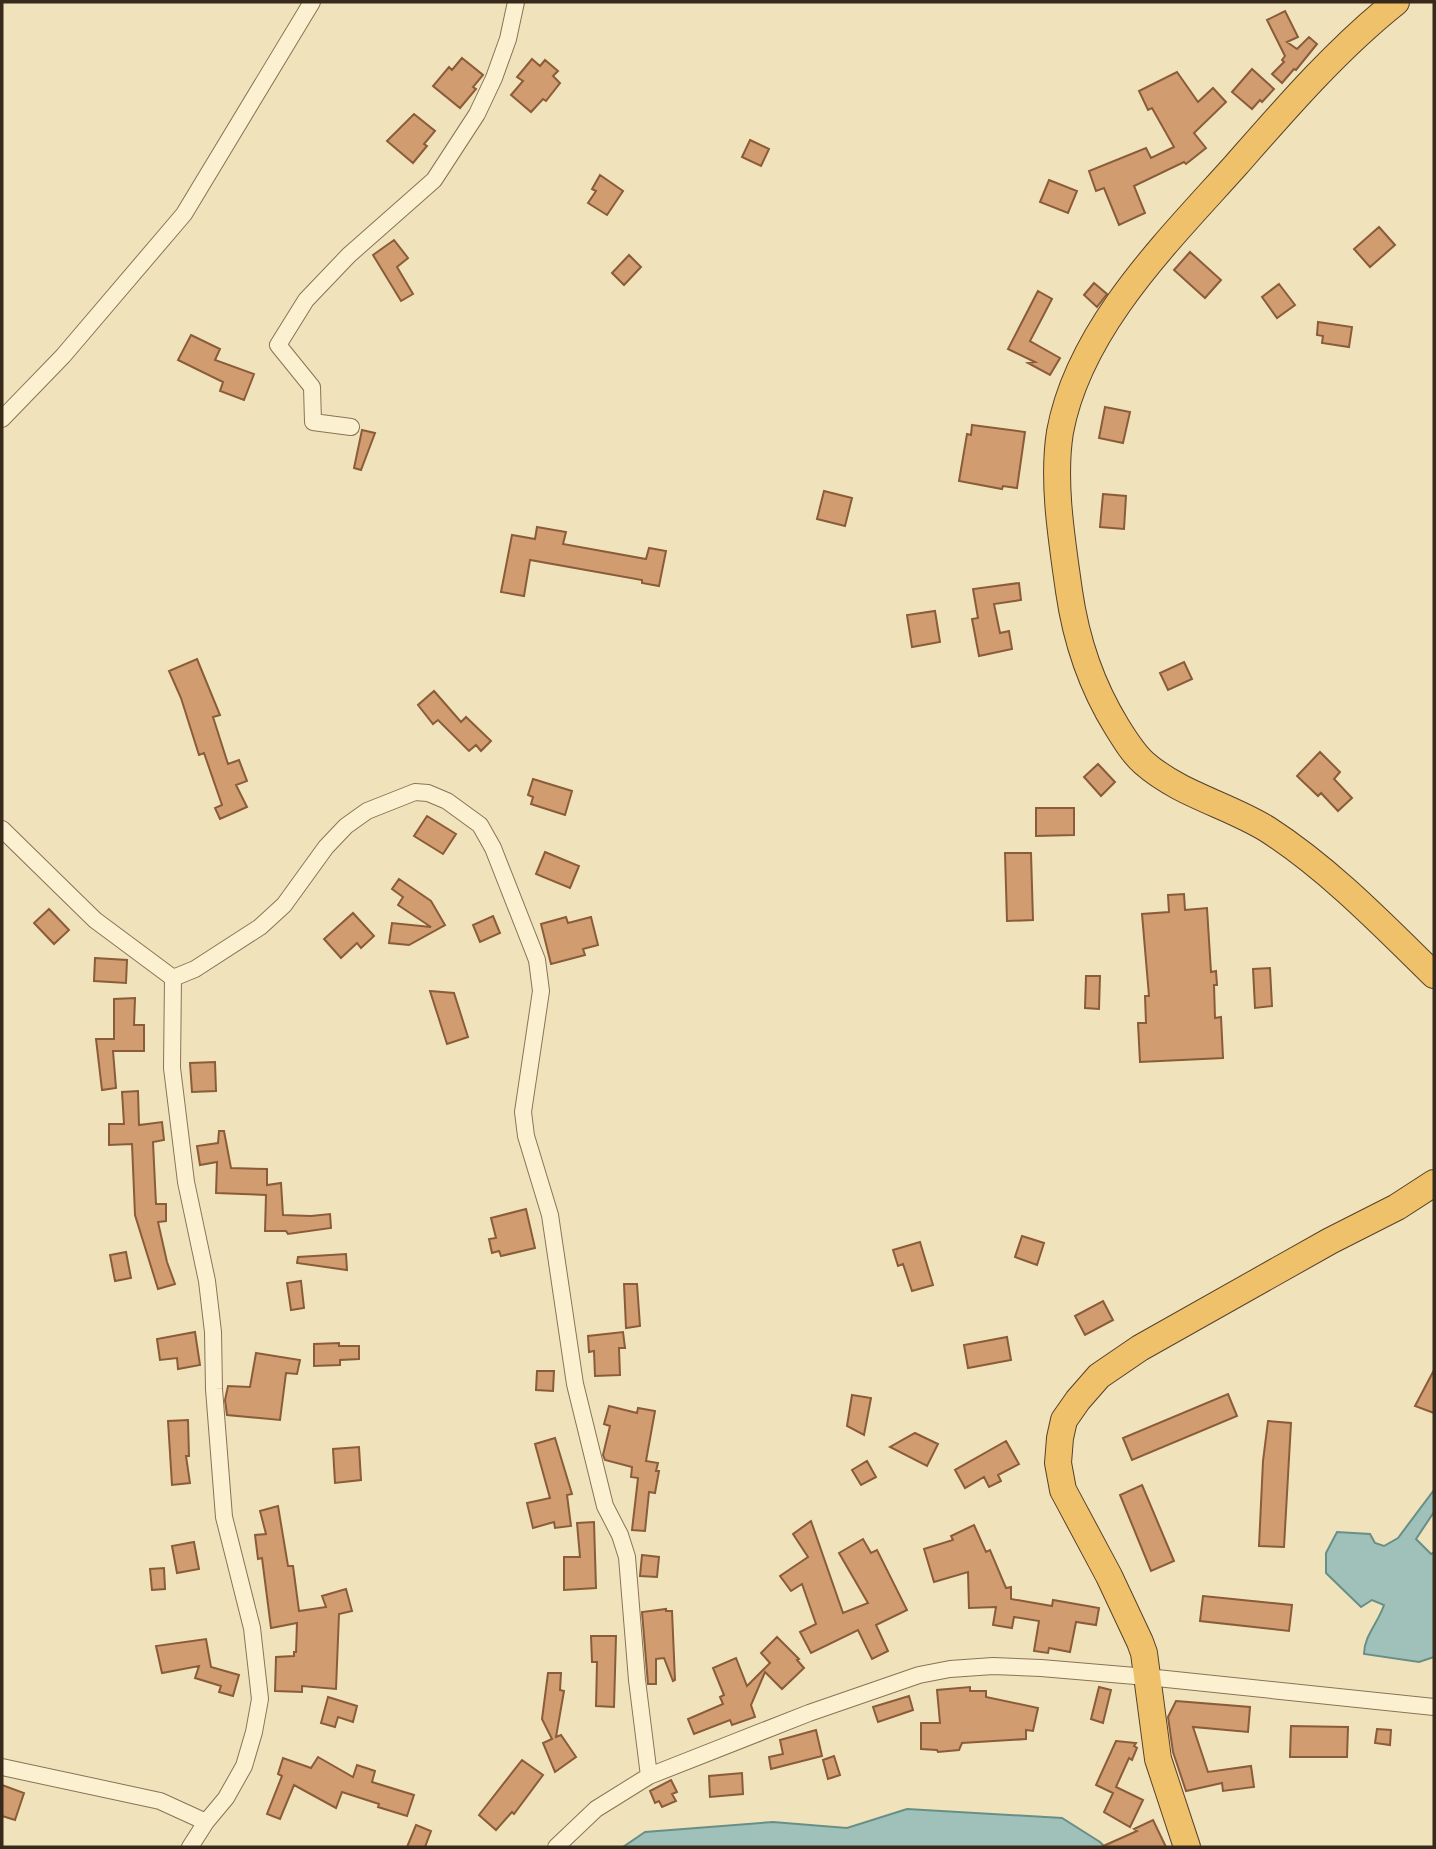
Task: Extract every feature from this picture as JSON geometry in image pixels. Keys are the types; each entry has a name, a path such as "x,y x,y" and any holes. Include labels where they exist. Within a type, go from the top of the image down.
{"highway":[{"path":"1396,2 1348,45 1277,118 1183,224 1111,312 1079,369 1067,404 1060,434 1060,517 1072,610 1082,651 1093,683 1129,746 1144,763 1173,782 1263,827 1291,845 1317,865 1434,975"},
{"path":"1187,1847 1158,1759 1140,1642 1109,1576 1063,1490 1058,1464 1064,1420 1099,1376 1140,1348 1330,1241 1397,1207 1434,1183"}],"street":[{"path":"2,419 63,356 184,214 312,2"},
{"path":"351,427 313,422 312,387 278,345 306,300 323,282 349,255 434,180 477,114 494,78 508,39 516,2"},
{"path":"173,978 195,969 260,927 284,905 326,847 346,826 367,811 415,792 428,793 447,801 480,825 493,848 507,890 537,960 541,991 523,1112 526,1136 550,1215 575,1384 606,1506 627,1557 637,1679 649,1776"},
{"path":"2,829 95,920 173,978"},
{"path":"173,978 172,1068 186,1182 208,1281 224,1517 252,1628 260,1699 244,1766 226,1798 190,1847"},
{"path":"556,1847 596,1809 649,1776 809,1713 919,1675 950,1669 993,1667 1147,1676 1434,1707"},
{"path":"2,1767 160,1801 206,1822"}],"water":[{"path":"1434,1490 1434,1512 1416,1539 1431,1554 1434,1552 1434,1657 1419,1662 1364,1654 1366,1641 1384,1605 1372,1600 1361,1607 1326,1573 1326,1553 1337,1532 1370,1534 1375,1543 1384,1546 1398,1538"},
{"path":"907,1809 1062,1818 1105,1847 623,1847 645,1832 773,1822 847,1828"}],"building":[{"path":"1285,11 1298,37 1287,42 1297,49 1309,37 1317,44 1282,83 1272,74 1284,62 1282,60 1285,56 1267,20"},
{"path":"462,58 483,75 473,87 476,89 460,108 433,86 449,67 452,70"},
{"path":"532,59 540,66 545,60 558,71 553,76 560,83 546,101 543,99 531,112 511,95 523,81 517,77"},
{"path":"1252,69 1274,89 1252,109 1232,92"},
{"path":"1177,72 1198,102 1213,88 1226,102 1194,133 1206,148 1186,164 1184,162 1134,186 1145,213 1119,225 1104,188 1096,191 1089,171 1146,148 1151,158 1174,147 1152,108 1148,110 1139,91"},
{"path":"414,114 435,131 413,163 387,141"},
{"path":"750,140 769,149 761,166 742,157"},
{"path":"600,175 623,191 607,215 588,203 596,191 592,189"},
{"path":"1049,180 1077,191 1068,213 1040,202"},
{"path":"1379,227 1395,245 1370,267 1354,249"},
{"path":"394,240 408,258 397,267 413,294 401,301 373,255"},
{"path":"1190,252 1221,280 1205,298 1174,270"},
{"path":"629,255 641,267 624,285 612,273"},
{"path":"1094,283 1107,294 1097,307 1084,295"},
{"path":"1279,284 1295,305 1277,318 1262,297"},
{"path":"1038,291 1052,299 1030,341 1060,358 1050,375 1028,363 1035,362 1008,349"},
{"path":"1318,322 1352,327 1349,347 1322,343 1323,336 1317,335"},
{"path":"191,335 220,349 215,360 254,374 244,400 220,391 223,382 178,360"},
{"path":"1105,407 1130,412 1123,443 1099,438"},
{"path":"972,425 1025,432 1017,488 1003,486 1002,489 959,481 967,434 971,435"},
{"path":"362,430 375,433 361,470 354,468"},
{"path":"824,491 852,498 845,526 817,519"},
{"path":"1103,494 1126,496 1124,529 1100,527"},
{"path":"537,527 566,532 563,544 646,559 649,548 666,551 659,586 642,583 642,580 530,560 524,596 501,592 512,535 535,539"},
{"path":"1019,583 1021,600 994,604 1000,633 1009,631 1012,649 979,656 972,619 978,618 973,589"},
{"path":"935,611 940,642 912,647 907,615"},
{"path":"197,659 220,715 213,717 228,764 239,760 247,781 236,785 247,807 220,819 215,808 222,805 204,753 199,755 181,698 169,671"},
{"path":"1184,662 1192,679 1168,690 1160,673"},
{"path":"434,691 461,722 466,717 491,741 481,751 476,745 469,751 438,720 433,724 418,705"},
{"path":"1320,752 1340,772 1334,779 1352,798 1338,811 1321,793 1318,796 1297,776"},
{"path":"1098,764 1115,782 1101,796 1084,777"},
{"path":"533,779 572,791 565,815 531,804 533,797 528,795"},
{"path":"1036,808 1074,808 1074,835 1036,836"},
{"path":"427,816 456,834 443,854 414,836"},
{"path":"545,852 579,866 570,888 536,874"},
{"path":"1005,853 1031,853 1033,920 1007,921"},
{"path":"399,879 431,901 445,925 409,945 389,943 392,923 431,927 398,905 403,897 392,889"},
{"path":"1184,894 1185,910 1207,908 1211,972 1216,971 1215,1018 1221,1017 1223,1058 1140,1062 1138,1023 1146,1023 1145,996 1149,996 1142,914 1169,912 1168,895"},
{"path":"49,909 69,930 54,944 34,923"},
{"path":"353,913 374,936 361,948 357,943 341,958 324,939"},
{"path":"493,916 500,933 480,942 473,925"},
{"path":"566,917 568,923 591,917 598,945 583,949 585,955 551,964 541,924"},
{"path":"95,958 127,960 126,983 94,981"},
{"path":"1270,968 1272,1006 1255,1008 1253,969"},
{"path":"1086,976 1100,976 1099,1009 1085,1008"},
{"path":"430,991 454,993 468,1037 447,1044"},
{"path":"135,998 134,1025 144,1025 144,1051 113,1051 116,1088 102,1090 96,1039 114,1039 114,999"},
{"path":"215,1062 216,1091 192,1092 190,1063"},
{"path":"138,1091 139,1125 162,1122 164,1140 153,1142 156,1204 166,1204 166,1221 158,1222 175,1284 158,1289 135,1215 132,1144 109,1145 109,1124 124,1124 122,1092"},
{"path":"219,1131 224,1131 231,1168 267,1169 267,1185 281,1183 283,1215 330,1214 331,1228 288,1234 286,1231 265,1231 266,1195 216,1193 217,1162 200,1165 197,1146 218,1143"},
{"path":"526,1209 535,1248 501,1256 499,1251 492,1253 489,1239 496,1238 491,1218"},
{"path":"1022,1236 1044,1243 1037,1265 1015,1257"},
{"path":"920,1242 933,1285 912,1291 903,1264 898,1266 893,1250"},
{"path":"126,1252 131,1278 115,1281 110,1255"},
{"path":"346,1254 347,1270 297,1263 298,1257"},
{"path":"301,1281 304,1308 291,1310 287,1283"},
{"path":"624,1284 637,1284 640,1326 626,1328"},
{"path":"1103,1301 1113,1320 1085,1335 1075,1316"},
{"path":"195,1332 200,1365 178,1369 177,1358 160,1360 157,1339"},
{"path":"623,1332 625,1348 619,1348 620,1375 595,1376 594,1351 589,1352 588,1336"},
{"path":"1007,1337 1011,1360 968,1368 964,1345"},
{"path":"339,1343 339,1346 359,1346 359,1359 340,1360 340,1365 314,1366 314,1344"},
{"path":"256,1353 300,1360 297,1374 286,1373 280,1420 227,1415 225,1400 228,1386 250,1387"},
{"path":"1434,1370 1434,1413 1415,1406"},
{"path":"537,1371 554,1371 553,1391 536,1390"},
{"path":"1228,1394 1237,1416 1132,1460 1123,1438"},
{"path":"852,1395 871,1398 864,1435 847,1426"},
{"path":"609,1406 637,1413 638,1408 655,1411 646,1461 658,1463 656,1471 659,1471 655,1493 649,1492 645,1531 632,1530 638,1478 631,1477 632,1467 605,1460 603,1455 610,1426 604,1424"},
{"path":"188,1420 189,1456 186,1456 190,1483 172,1485 168,1421"},
{"path":"1268,1421 1291,1423 1284,1547 1259,1546 1263,1461"},
{"path":"915,1433 938,1444 927,1466 890,1447"},
{"path":"555,1438 572,1494 567,1495 571,1526 555,1528 554,1522 533,1528 527,1503 550,1498 535,1444"},
{"path":"1006,1441 1019,1464 998,1475 1001,1481 989,1487 984,1477 965,1488 955,1470"},
{"path":"359,1447 361,1480 335,1483 333,1449"},
{"path":"867,1461 876,1477 861,1485 852,1470"},
{"path":"1142,1485 1174,1561 1151,1571 1120,1495"},
{"path":"278,1506 288,1566 293,1566 299,1611 326,1607 322,1596 346,1589 352,1611 339,1614 336,1689 302,1686 302,1692 275,1691 276,1657 294,1656 297,1623 271,1628 262,1558 258,1559 255,1535 266,1534 260,1511"},
{"path":"811,1521 843,1613 868,1603 839,1553 863,1539 871,1553 877,1550 907,1610 876,1625 888,1651 872,1659 858,1630 811,1653 800,1632 816,1624 802,1584 791,1591 780,1576 808,1557 793,1534"},
{"path":"594,1522 596,1588 564,1590 564,1557 580,1557 577,1523"},
{"path":"974,1525 986,1552 990,1550 1006,1588 1011,1587 1011,1599 1052,1606 1053,1600 1099,1608 1096,1625 1076,1622 1070,1652 1049,1648 1048,1653 1034,1651 1039,1621 1014,1617 1012,1628 993,1625 996,1607 969,1608 968,1572 934,1582 924,1549 953,1540 951,1536"},
{"path":"194,1542 199,1569 177,1573 172,1546"},
{"path":"642,1555 659,1557 657,1577 640,1576"},
{"path":"164,1568 165,1589 152,1590 150,1569"},
{"path":"1203,1596 1292,1605 1289,1631 1200,1621"},
{"path":"666,1609 672,1611 675,1680 673,1681 664,1658 656,1659 656,1684 648,1684 642,1612"},
{"path":"591,1636 616,1636 614,1707 596,1706 597,1662 592,1662"},
{"path":"777,1637 799,1659 797,1660 804,1668 782,1689 765,1672 751,1705 755,1717 732,1725 730,1720 694,1734 688,1719 723,1704 720,1697 724,1695 713,1668 736,1658 747,1686 770,1663 761,1653"},
{"path":"206,1639 211,1667 239,1675 233,1696 219,1692 221,1686 195,1678 199,1666 162,1673 156,1646"},
{"path":"548,1673 561,1673 560,1690 564,1691 556,1737 561,1735 576,1757 555,1772 543,1743 552,1739 542,1719"},
{"path":"970,1687 970,1691 986,1691 986,1697 1038,1708 1033,1731 1026,1730 1026,1739 962,1743 959,1750 938,1752 921,1749 921,1723 940,1723 937,1690"},
{"path":"1099,1687 1111,1690 1103,1723 1091,1719"},
{"path":"909,1696 913,1710 878,1722 873,1707"},
{"path":"328,1697 357,1706 353,1722 338,1717 335,1727 321,1723"},
{"path":"1176,1701 1250,1707 1248,1732 1193,1727 1208,1772 1251,1766 1254,1787 1223,1791 1222,1783 1186,1791 1173,1752 1168,1717"},
{"path":"1291,1726 1348,1727 1347,1757 1290,1757"},
{"path":"1377,1729 1391,1730 1390,1745 1375,1743"},
{"path":"816,1730 822,1756 771,1769 769,1757 783,1754 780,1740"},
{"path":"1116,1741 1136,1743 1134,1746 1137,1748 1132,1760 1129,1758 1116,1787 1143,1800 1130,1827 1104,1812 1113,1793 1096,1785"},
{"path":"834,1756 840,1775 828,1779 823,1760"},
{"path":"318,1757 353,1777 357,1765 375,1771 372,1782 414,1795 407,1816 342,1792 336,1808 294,1785 280,1819 267,1814 282,1776 278,1774 283,1758 311,1768"},
{"path":"522,1760 543,1775 514,1814 512,1812 496,1830 479,1815"},
{"path":"742,1773 743,1794 710,1797 709,1776"},
{"path":"671,1780 677,1792 672,1794 676,1801 662,1807 659,1801 655,1803 650,1791"},
{"path":"2,1785 24,1793 15,1820 2,1816"},
{"path":"1153,1820 1166,1847 1101,1847 1137,1831 1134,1829"},
{"path":"416,1825 431,1831 425,1847 407,1847"}]}
